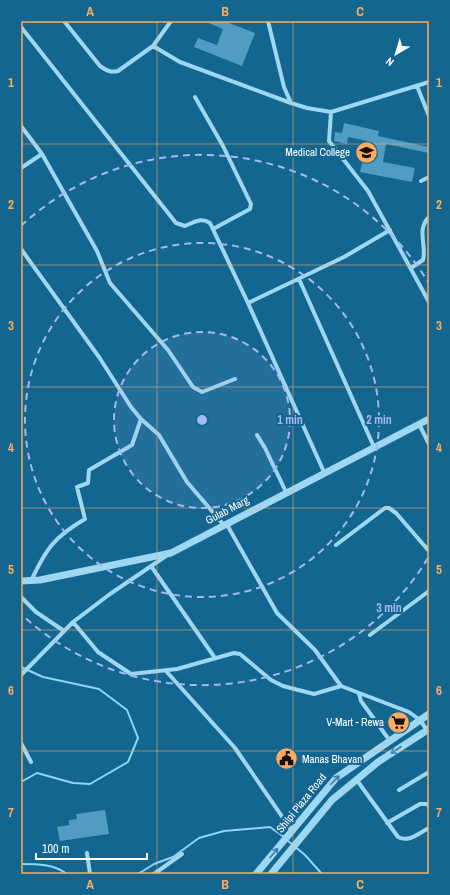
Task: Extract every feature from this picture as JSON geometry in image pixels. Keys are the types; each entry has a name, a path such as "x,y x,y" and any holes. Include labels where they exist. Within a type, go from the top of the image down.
{"street":[{"path":"64,21 100,66 107,70 118,71 153,46 171,21"},
{"path":"268,21 284,87 291,103"},
{"path":"21,27 176,223 185,226 199,220 206,220 210,223 248,303 324,472"},
{"path":"153,46 180,62 291,103 307,108 331,112 429,82"},
{"path":"417,86 429,116"},
{"path":"196,97 224,146 251,204 250,209 213,229"},
{"path":"331,112 329,141 368,191 429,302"},
{"path":"21,126 42,154 97,251 110,283 168,350 193,387 202,392 235,379"},
{"path":"21,168 42,154"},
{"path":"421,182 429,177"},
{"path":"411,268 423,260 422,230 424,223 429,217"},
{"path":"248,303 344,257 390,230"},
{"path":"21,249 141,419 159,435 187,482 224,524 277,613 315,650 340,686 409,712 420,720 428,731"},
{"path":"299,279 374,446"},
{"path":"31,581 42,557 55,540 65,531 85,519 77,488 88,483 89,470 132,445 141,419"},
{"name":"Gulab Marg","path":"21,582 171,552 374,446 429,419"},
{"path":"418,424 429,444"},
{"path":"257,435 265,448 286,492"},
{"path":"336,545 385,508 389,508 396,513 429,550"},
{"path":"21,675 73,622 171,552"},
{"path":"151,566 215,658"},
{"path":"370,635 429,591"},
{"path":"21,597 36,612 64,632"},
{"path":"73,622 98,652 126,672 136,675 166,671 234,653 240,654 271,680 306,694 314,694 340,686"},
{"path":"166,671 235,748 292,832"},
{"path":"359,694 365,706 390,741"},
{"name":"Shilpi Plaza Road","path":"256,874 336,778 429,714"},
{"name":"Shilpi Plaza Road","path":"271,874 332,800 378,762 428,731"},
{"path":"21,743 31,762"},
{"path":"399,790 429,772"},
{"path":"356,779 394,833 403,840 409,839 429,828"},
{"path":"387,823 420,804 427,804 429,806"},
{"path":"87,853 90,874"},
{"path":"154,874 182,854"}],"building":[{"path":"204,21 224,21 255,33 242,66 194,47 198,38 217,45 223,29"},
{"path":"344,123 379,131 378,136 429,147 429,153 386,144 383,162 415,168 412,182 360,172 367,141 348,137 347,144 334,141 335,132 342,133"},
{"path":"105,810 109,834 60,841 57,827 69,825 69,820 77,819 76,814"}],"waterway":[{"path":"21,667 43,677 99,689 127,710 138,738 128,762 90,784 73,783 37,773 21,782"},
{"path":"138,874 154,864 173,857 199,838 224,831 270,827 284,837"},
{"path":"287,840 305,855 322,874"},
{"path":"21,864 51,866 67,874"}],"place":[{"name":"Medical College","path":"366,152"},
{"name":"V-Mart - Rewa","path":"399,722"},
{"name":"Manas Bhavan","path":"286,759"}]}
